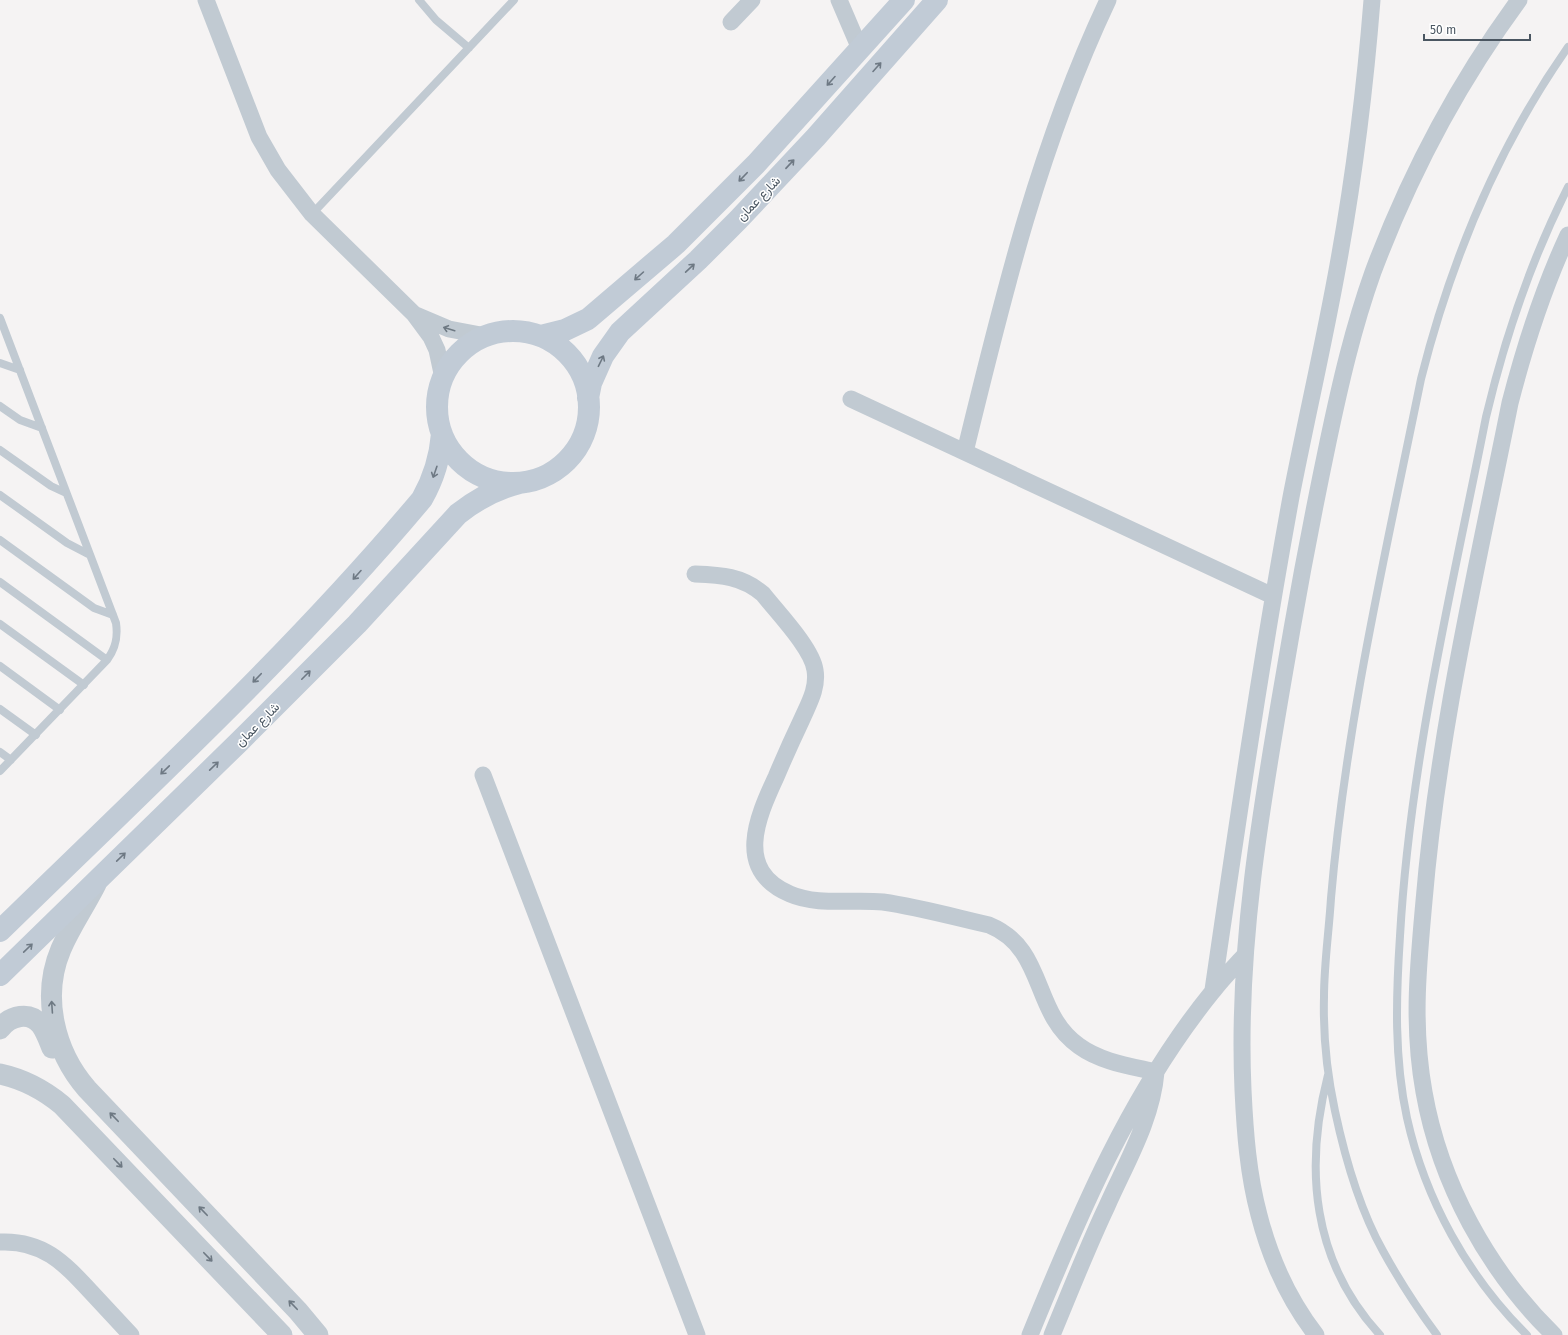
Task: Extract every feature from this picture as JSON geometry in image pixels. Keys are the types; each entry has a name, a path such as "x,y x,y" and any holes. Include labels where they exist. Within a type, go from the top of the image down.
{"main road":[{"name":"شارع عمان","path":"541,336 565,330 588,319 676,244 756,164 904,0"},
{"name":"شارع عمان","path":"588,398 591,383 600,362 620,332 698,260 743,214 816,137 937,0"},
{"path":"513,331 541,336 555,344 574,363 584,382 588,398 588,415 584,432 577,448 552,472 536,480 519,483 497,481 472,471 453,453 442,434 438,420 438,406 443,378 460,353 472,343 486,336 513,331"},
{"path":"0,931 224,712 364,566 422,499 436,468 442,434"},
{"name":"شارع عمان","path":"0,975 357,624 458,514 469,505 493,491 519,483"}],"street":[{"path":"206,0 259,137 278,170 312,214 414,314 431,337 443,378"},
{"path":"732,22 752,0"},
{"path":"839,0 860,49"},
{"path":"964,452 1002,296 1036,183 1077,68 1108,0"},
{"path":"1213,990 1248,747 1292,495 1338,264 1361,114 1372,0"},
{"path":"1316,1335 1297,1306 1274,1262 1264,1234 1253,1192 1244,1115 1242,1008 1245,955 1268,767 1303,566 1341,381 1357,320 1391,228 1414,176 1457,95 1482,53 1518,0"},
{"path":"1554,1335 1527,1305 1494,1261 1464,1211 1451,1183 1434,1132 1424,1094 1416,1033 1416,1002 1426,868 1459,654 1510,403 1520,366 1544,294 1568,235"},
{"path":"414,314 449,329 486,336"},
{"path":"850,399 1274,596"},
{"path":"695,574 734,577 754,586 805,647 813,661 815,669 813,694 762,807 755,830 755,853 758,864 771,883 780,890 801,898 812,900 866,901 897,904 989,925 1015,941 1026,954 1048,1009 1060,1028 1078,1046 1103,1058 1156,1072"},
{"path":"483,776 696,1335"},
{"path":"97,881 61,949 53,976 52,1004 56,1032 65,1058 72,1070 87,1089 298,1311 318,1335"},
{"path":"1030,1335 1068,1243 1108,1157 1156,1072 1191,1019 1213,990 1245,955"},
{"path":"0,1029 5,1023 15,1017 32,1018 41,1025 45,1031 58,1060 72,1070"},
{"path":"0,1058 10,1068 37,1080 70,1112 282,1335"},
{"path":"1052,1335 1091,1239 1144,1124 1153,1099 1156,1072"},
{"path":"0,1074 25,1082 54,1098"},
{"path":"0,1242 26,1244 42,1249 57,1258 70,1269 124,1332"}],"lane":[{"path":"420,0 436,20 469,48"},
{"path":"312,214 514,0"},
{"path":"1437,1335 1417,1308 1382,1250 1366,1214 1342,1144 1328,1072 1324,997 1335,855 1344,783 1366,649 1421,379 1444,298 1473,219 1509,143 1530,106 1568,47"},
{"path":"1527,1335 1504,1310 1470,1265 1443,1218 1422,1170 1407,1118 1399,1065 1397,1032 1398,974 1407,851 1419,760 1486,417 1496,375 1522,292 1544,238 1568,187"},
{"path":"0,318 116,623 115,646 108,660 0,771"},
{"path":"0,363 20,370"},
{"path":"0,406 20,420 42,428"},
{"path":"0,450 47,484 66,493"},
{"path":"0,495 67,543 90,555"},
{"path":"0,540 94,608 113,615"},
{"path":"0,582 108,660"},
{"path":"0,624 84,685"},
{"path":"0,666 60,710"},
{"path":"0,709 36,735"},
{"path":"0,752 11,760"},
{"path":"1328,1072 1322,1098 1315,1151 1317,1207 1329,1251 1338,1272 1361,1311 1380,1335"}]}
